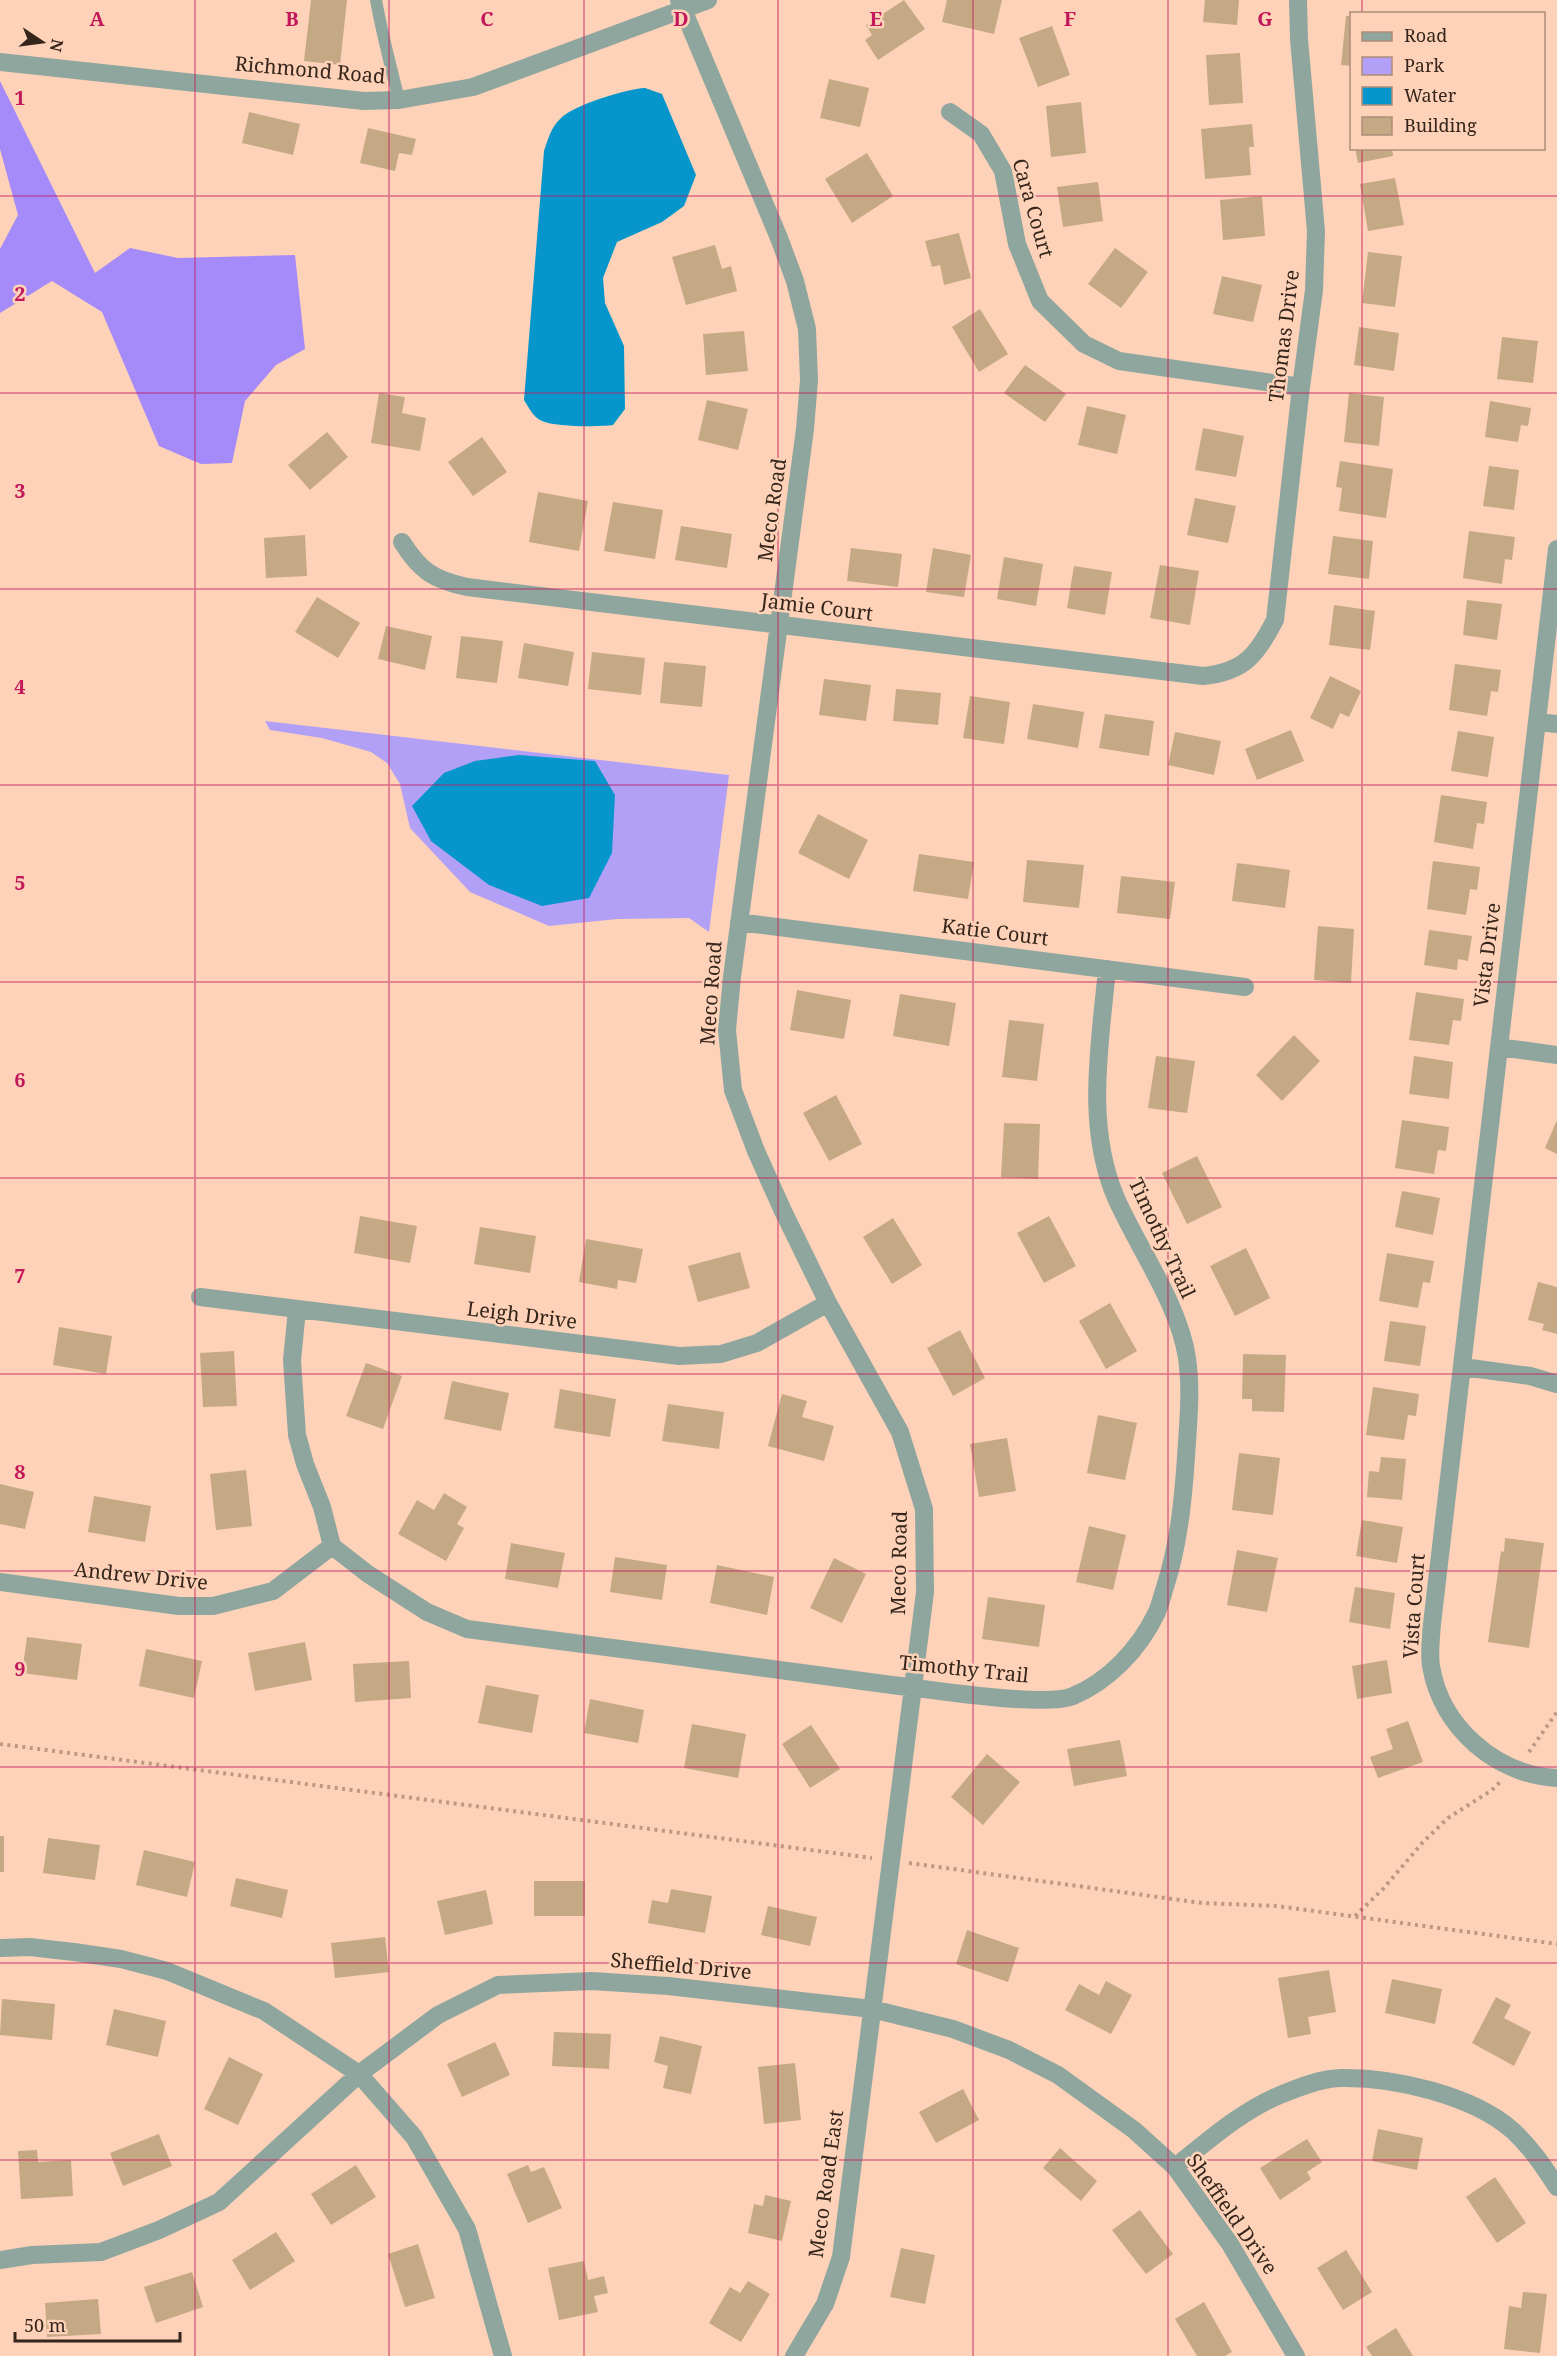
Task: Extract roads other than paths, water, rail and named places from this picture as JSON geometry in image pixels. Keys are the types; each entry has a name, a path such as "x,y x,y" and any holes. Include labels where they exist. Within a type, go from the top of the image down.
{"street":[{"name":"Richmond Road","path":"0,62 364,101 399,100 473,87 681,5 708,0"},
{"name":"Thomas Drive","path":"1243,665 1263,643 1275,620 1314,290 1317,231 1299,39 1298,0"},
{"name":"Meco Road","path":"681,5 779,238 795,281 807,329 809,380 805,429 727,1029 733,1090 756,1151 828,1302 900,1432 924,1509 925,1592 872,2009"},
{"name":"Cara Court","path":"950,112 981,134 1002,171 1017,244 1040,301 1084,344 1119,361 1301,387"},
{"name":"Jamie Court","path":"402,542 412,558 426,572 444,582 467,587 1203,676 1223,674 1243,665"},
{"name":"Vista Drive","path":"1463,1367 1557,549"},
{"path":"1537,722 1557,724"},
{"name":"Katie Court","path":"740,922 1245,987"},
{"name":"Timothy Trail","path":"332,1546 368,1574 427,1612 467,1629 912,1687 1034,1700 1068,1699 1099,1684 1130,1654 1156,1614 1174,1559 1185,1478 1190,1406 1187,1356 1177,1324 1161,1285 1116,1197 1101,1155 1097,1120 1098,1073 1107,969"},
{"path":"1499,1047 1557,1055"},
{"name":"Leigh Drive","path":"200,1297 679,1356 721,1354 758,1343 828,1302"},
{"path":"297,1310 292,1360 297,1435 305,1464 322,1507 332,1546"},
{"path":"1463,1367 1530,1376 1557,1384"},
{"name":"Vista Court","path":"1463,1367 1433,1613 1431,1665 1441,1699 1456,1725 1486,1754 1513,1769 1557,1778"},
{"name":"Andrew Drive","path":"0,1582 179,1606 213,1606 273,1591 332,1546"},
{"path":"0,1948 30,1947 74,1952 121,1959 166,1971 264,2011 359,2074 414,2137 467,2229 503,2356"},
{"name":"Sheffield Drive","path":"0,2260 32,2255 101,2252 159,2230 219,2202 359,2074 438,2015 498,1985 592,1981 668,1986 872,2009 952,2029 1008,2050 1048,2070 1096,2101 1134,2130 1175,2167 1230,2244 1296,2356"},
{"name":"Meco Road East","path":"794,2356 825,2304 841,2257 872,2009"},
{"path":"1175,2167 1225,2128 1262,2104 1279,2095 1339,2078 1396,2082 1442,2094 1488,2114 1511,2129 1526,2144 1557,2187"}],"lane":[{"path":"376,0 399,100"}],"water":[{"path":"645,88 662,94 696,175 684,206 662,222 617,242 603,278 605,303 624,346 625,409 613,425 577,426 548,423 536,417 524,400 544,151 555,125 568,113 601,98"},
{"path":"519,755 595,761 615,795 612,853 589,898 542,906 489,885 431,841 412,806 444,773 475,761"}]}
